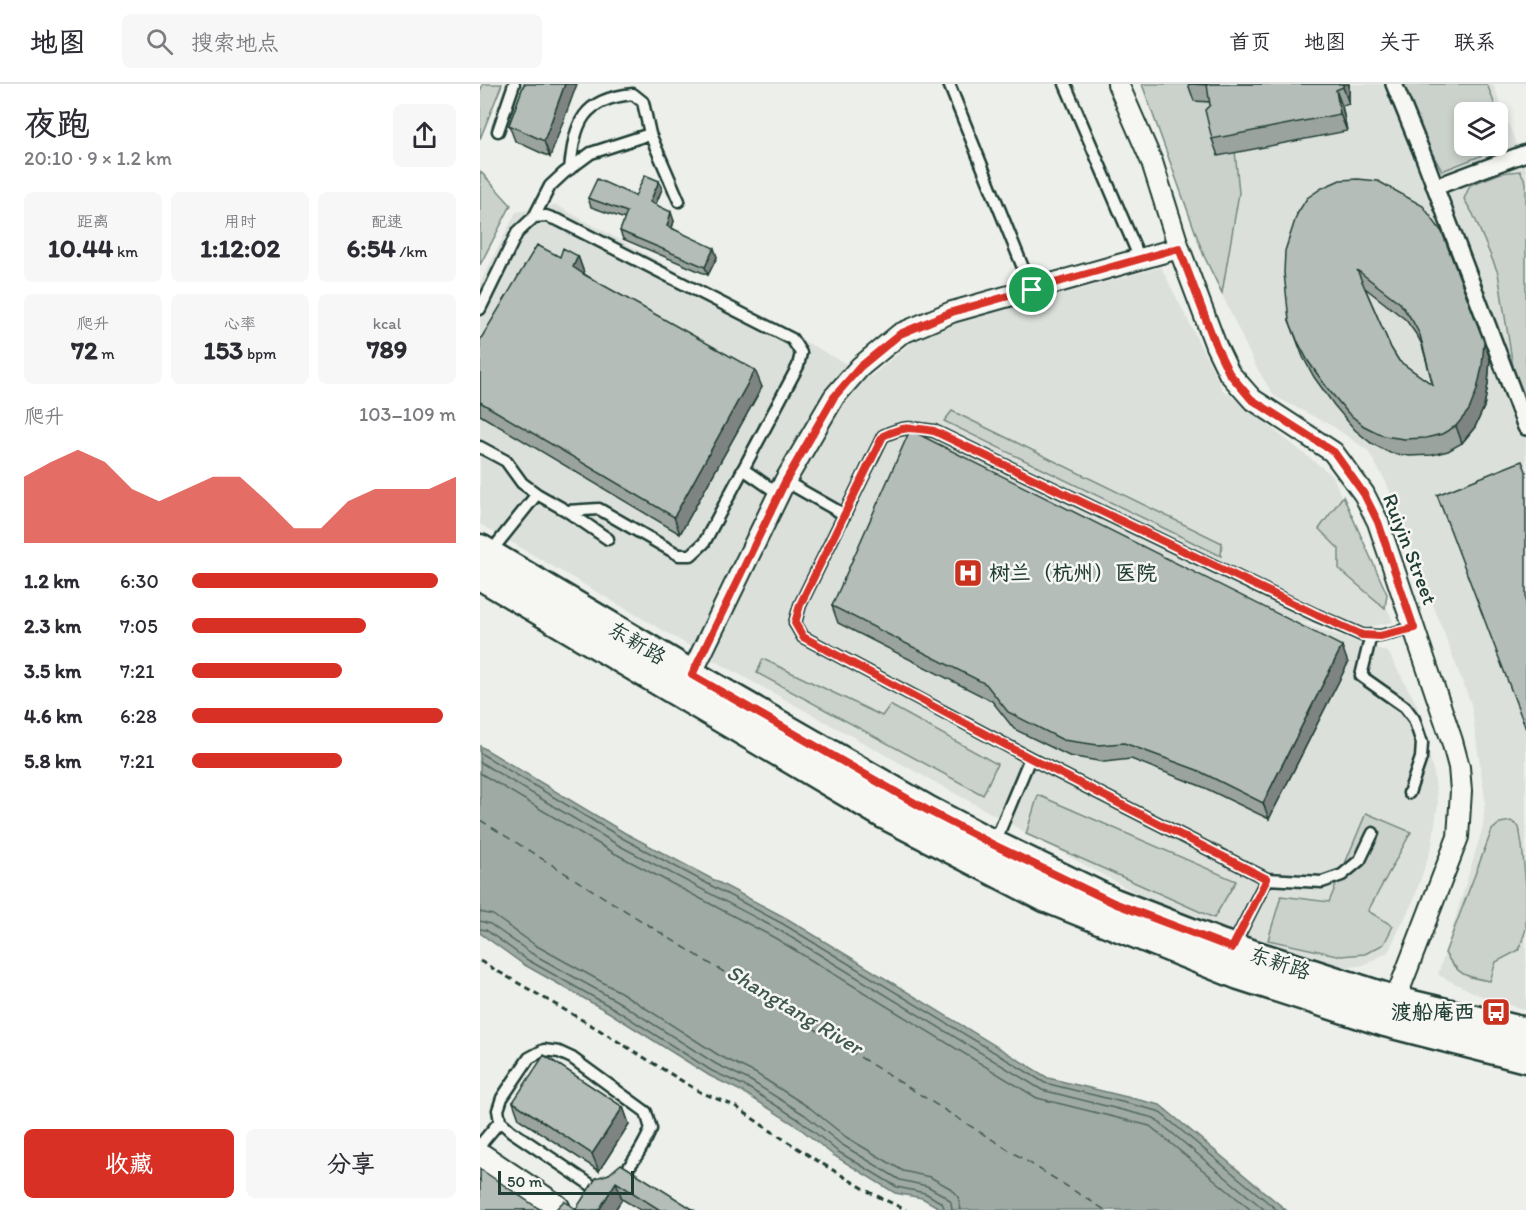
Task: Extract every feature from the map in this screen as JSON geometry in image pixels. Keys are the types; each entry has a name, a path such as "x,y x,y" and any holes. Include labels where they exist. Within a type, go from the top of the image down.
{"main road":[{"name":"东新路","path":"483,559 686,685 884,814 1047,898 1239,975 1391,1011 1526,1032"},
{"name":"东新路","path":"686,685 994,845 1114,903 1391,1011 1526,1058"},
{"path":"480,1160 554,1210"}],"street":[{"name":"Ruiyin Street","path":"1118,84 1152,162 1179,248 1216,346 1229,373 1251,399 1334,452 1364,494 1378,522 1452,741 1461,791 1458,837 1391,1011"},
{"path":"1394,84 1436,187 1526,427"},
{"path":"1436,187 1526,153"},
{"path":"686,685 782,488 834,397 860,367 900,334 952,312 1179,248"}],"lane":[{"path":"498,131 514,84"},
{"path":"949,84 1032,290"},
{"path":"1065,84 1140,259"},
{"path":"570,169 573,143 582,117 594,105 617,95 633,94 643,102 650,134 679,201"},
{"path":"480,309 517,233 534,217 550,186 591,153 650,134"},
{"path":"534,217 546,216 560,221 792,339 801,353 798,366 704,543 691,555 679,555 599,509 567,511"},
{"path":"1373,833 1360,860 1342,875 1322,882 1267,879 1030,758 803,637 795,623 800,605 883,436 900,428 916,428 934,431 1362,635 1380,636 1414,628"},
{"path":"480,447 506,462 522,483 537,494 608,538"},
{"path":"743,469 844,515"},
{"path":"483,559 537,494"},
{"path":"1371,635 1361,676 1404,706 1414,719 1422,743 1421,758 1409,793"},
{"path":"994,845 1030,758"},
{"path":"1232,948 1267,879"},
{"path":"544,1050 559,1052 572,1058 645,1112 651,1129 627,1168 615,1183 604,1188 591,1185 510,1131 500,1121 498,1110 502,1098 529,1058 544,1050"},
{"path":"480,1145 500,1121"}],"path":[{"path":"480,961 700,1092 735,1106 816,1160 873,1194 906,1210"}],"shaded area":[{"path":"483,84 502,84 480,139 480,91"},
{"path":"1142,84 1493,84 1500,102 1454,102 1454,156 1508,156 1508,123 1526,169 1526,1010 1479,995 1438,975 1483,827 1485,799 1471,704 1387,484 1368,451 1334,427 1274,396 1255,365 1204,256"},
{"path":"1142,84 1193,84 1233,129 1239,193 1222,293 1204,256"},
{"path":"1398,84 1487,84 1494,102 1454,102 1454,156 1480,156 1442,171"},
{"path":"480,171 511,205 480,265"},
{"path":"1520,171 1526,182 1526,425 1520,410 1498,273 1473,214 1464,199 1470,185 1501,173"},
{"name":"树兰（杭州）医院","path":"556,205 870,377 924,332 1161,267 1223,390 1333,476 1393,622 1368,627 1298,622 1388,652 1417,705 1434,774 1438,804 1432,845 1414,899 1388,952 1364,965 1336,969 1172,913 724,666 480,524 480,284 516,212"},
{"path":"952,411 1222,543 1221,556 944,421"},
{"path":"1343,496 1387,594 1385,608 1339,569 1339,549 1319,529"},
{"path":"763,659 882,716 890,705 997,764 983,795 757,673"},
{"path":"1038,795 1236,881 1214,918 1026,834"},
{"path":"1366,813 1411,832 1368,911 1393,926 1384,944 1365,954 1341,956 1268,940 1281,896 1329,902"},
{"path":"1511,821 1519,827 1522,845 1526,886 1526,929 1519,950 1496,962 1490,981 1463,974 1445,953 1492,830 1500,823"}],"water":[{"name":"Shangtang River","path":"480,746 625,833 786,918 1048,1078 1160,1105 1286,1210 943,1210 922,1198 895,1193 833,1155 797,1126 743,1092 710,1076 610,1013 523,964 480,933"}],"building":[{"path":"524,84 565,84 544,141 509,125"},
{"path":"1190,84 1343,84 1343,87 1336,90 1340,114 1212,139 1205,110 1210,105 1207,85"},
{"path":"645,175 659,181 650,202 671,212 667,226 714,248 705,267 620,231 627,212 588,198 597,179 635,196"},
{"path":"1340,180 1378,181 1423,206 1442,232 1484,342 1477,390 1469,410 1456,426 1442,434 1426,438 1404,439 1384,436 1364,426 1348,413 1328,389 1308,361 1297,340 1289,320 1284,273 1285,251 1297,214 1307,198","holes":["1357,270 1400,303 1420,335 1433,385 1399,361 1391,348"]},
{"path":"537,245 560,257 563,248 578,256 573,267 585,275 755,370 674,517 480,402 480,340"},
{"path":"910,430 1342,646 1263,803 1197,770 1124,743 1098,745 1063,740 1008,712 986,684 832,606"},
{"path":"1522,461 1526,471 1526,729 1437,495"},
{"path":"544,1055 623,1107 592,1154 513,1102"},
{"path":"621,1164 694,1210 660,1210 616,1182 599,1210 555,1210 564,1201 576,1209 596,1178 609,1174"},
{"path":"480,1169 538,1208 542,1210 480,1210"}],"ferry route":[{"path":"480,820 1105,1210"}],"place":[{"name":"树兰（杭州）医院","path":"968,573"},
{"name":"渡船庵西","path":"1496,1012"}],"route":[{"path":"1179,248 1216,346 1229,373 1251,399 1334,452 1364,494 1378,522 1414,628 1380,636 1362,635 934,431 916,428 900,428 883,436 800,605 795,623 803,637 1030,758 1267,879 1232,948 1114,903 994,845 927,810 692,675 785,482 834,397 860,367 900,334 952,312 1032,290 1179,248"}]}
